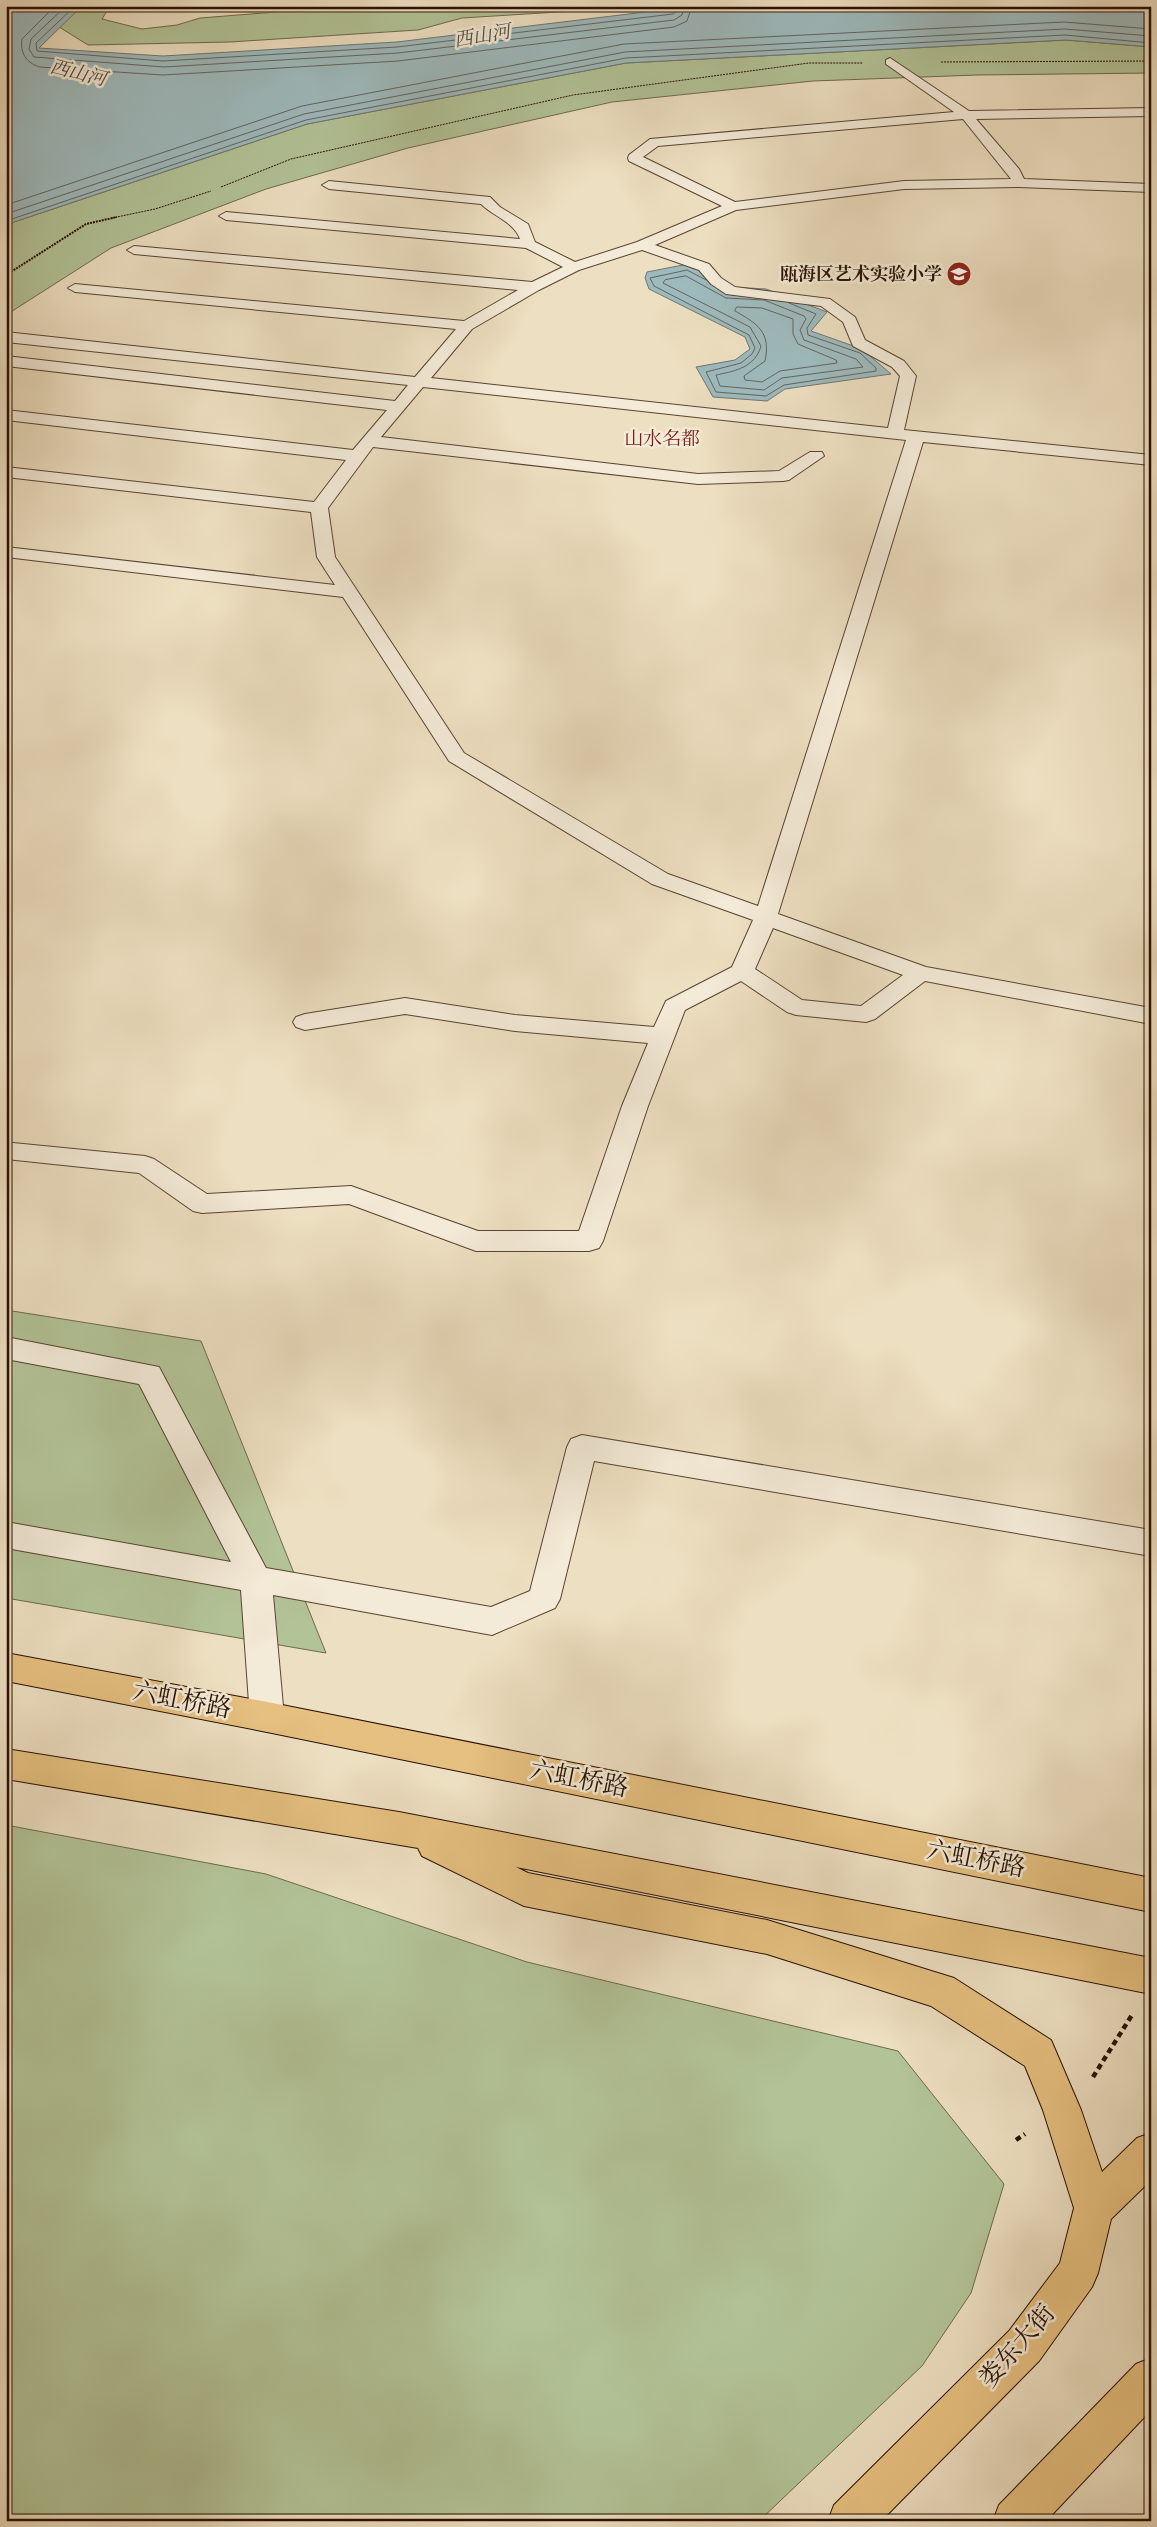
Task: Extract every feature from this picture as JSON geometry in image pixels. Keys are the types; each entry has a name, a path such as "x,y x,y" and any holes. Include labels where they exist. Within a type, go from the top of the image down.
{"main road":[{"name":"六虹桥路","path":"6,1667 267,1717 1151,1894"},
{"path":"6,1764 399,1828 1151,1976"},
{"path":"399,1828 524,1888 766,1937 941,1991 1038,2053 1062,2110 1094,2208 1151,2152"},
{"name":"娄东大街","path":"850,2521 1024,2346 1078,2273 1094,2208"},
{"path":"1015,2521 1151,2379"}],"street":[{"path":"890,62 966,115 1014,172 1019,183"},
{"path":"733,206 634,158 655,142 966,115 1151,112"},
{"path":"1151,188 1019,183 904,184 733,206 642,245 574,267 534,287 467,326 369,441 319,508 326,558 456,757 660,879 921,973 1151,1016"},
{"path":"329,185 485,200 495,210 523,226 529,244"},
{"path":"226,216 529,244 574,267"},
{"path":"642,245 704,266 716,281 731,291 825,302 850,320 858,343 898,364 908,376 895,433"},
{"path":"134,250 534,287"},
{"path":"75,288 467,326"},
{"path":"6,337 1151,460"},
{"path":"6,361 399,406"},
{"path":"6,415 358,456"},
{"path":"13,1152 145,1165 202,1204 351,1195 476,1241 589,1242 635,1106 675,1006 742,971 766,917 916,436"},
{"path":"369,441 698,480 783,476 816,456"},
{"path":"6,472 319,508"},
{"path":"6,552 348,592"},
{"path":"742,971 796,1007 866,1014 921,973"},
{"path":"305,1022 405,1006 514,1023 663,1036"},
{"path":"6,1348 149,1374 256,1579 267,1717"},
{"path":"6,1535 492,1621 544,1599 582,1447 1151,1543"}],"path":[{"path":"6,275 86,224 156,209 247,179 291,159 573,95 809,63 1151,61"}],"green space":[{"path":"68,6 117,6 107,11 102,19 142,29 177,25 200,18 352,6 654,6 462,18 418,30 230,42 88,45 51,22"},
{"path":"1066,40 1151,47 1151,73 977,75 813,81 612,102 408,148 266,189 111,248 6,315 6,228 14,222 307,124 626,63"},
{"path":"6,1310 201,1341 326,1653 6,1598"},
{"path":"6,1825 266,1874 527,1962 898,2051 1004,2184 971,2293 922,2366 759,2521 6,2521"}],"water":[{"name":"西山河","path":"6,6 82,6 39,48 163,56 397,42 695,6 1151,6 1151,47 1066,40 626,63 307,124 14,222 6,228"},
{"path":"688,264 730,287 766,289 827,312 811,331 862,349 891,374 785,389 767,401 713,397 696,367 735,360 750,349 745,337 649,289 645,278 647,272"}],"place":[{"name":"瓯海区艺术实验小学","path":"959,274"}],"district":[{"name":"山水名都","path":"662,439"}]}
